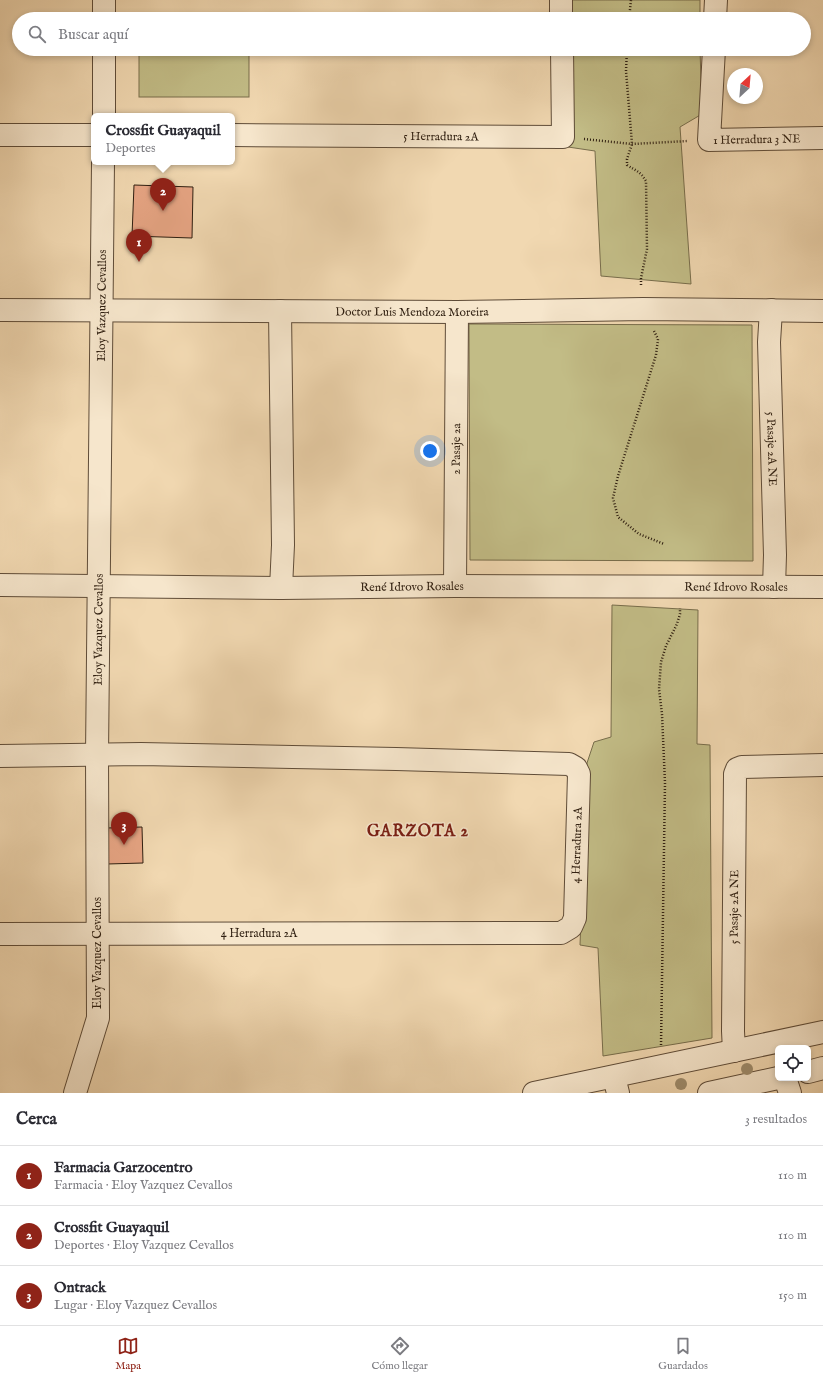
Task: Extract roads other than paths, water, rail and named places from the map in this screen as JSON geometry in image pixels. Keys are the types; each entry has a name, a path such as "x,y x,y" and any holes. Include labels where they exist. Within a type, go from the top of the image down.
{"street":[{"path":"104,0 104,12"},
{"path":"561,0 561,12"},
{"path":"715,12 716,0"},
{"path":"104,56 104,113"},
{"name":"5 Herradura 2A","path":"235,135 563,136 562,56"},
{"name":"1 Herradura 3 NE","path":"714,56 709,140 823,138"},
{"path":"0,135 91,135"},
{"name":"Eloy Vazquez Cevallos","path":"75,1093 98,1018 97,755 103,165"},
{"name":"Doctor Luis Mendoza Moreira","path":"0,310 457,312 643,309 823,311"},
{"name":"5 Pasaje 2A NE","path":"770,310 769,342 775,555 774,587"},
{"path":"280,311 283,545 281,588"},
{"name":"2 Pasaje 2a","path":"456,586 457,312"},
{"name":"René Idrovo Rosales","path":"0,585 281,588 456,586 823,587"},
{"name":"4 Herradura 2A","path":"0,756 97,755 396,758 569,764 576,768 579,774 575,918 571,927 561,933 0,934"},
{"name":"5 Pasaje 2A NE","path":"734,1051 735,774 737,769 742,766 823,765"},
{"path":"534,1093 616,1085 661,1067 823,1032"},
{"path":"811,1071 823,1068"},
{"path":"709,1093 775,1079"},
{"path":"785,1081 790,1093"}],"place":[{"name":"Crossfit Guayaquil","path":"163,211"},
{"name":"Farmacia Garzocentro","path":"139,262"},
{"name":"Ontrack","path":"124,845"}],"district":[{"name":"GARZOTA 2","path":"418,832"}]}
